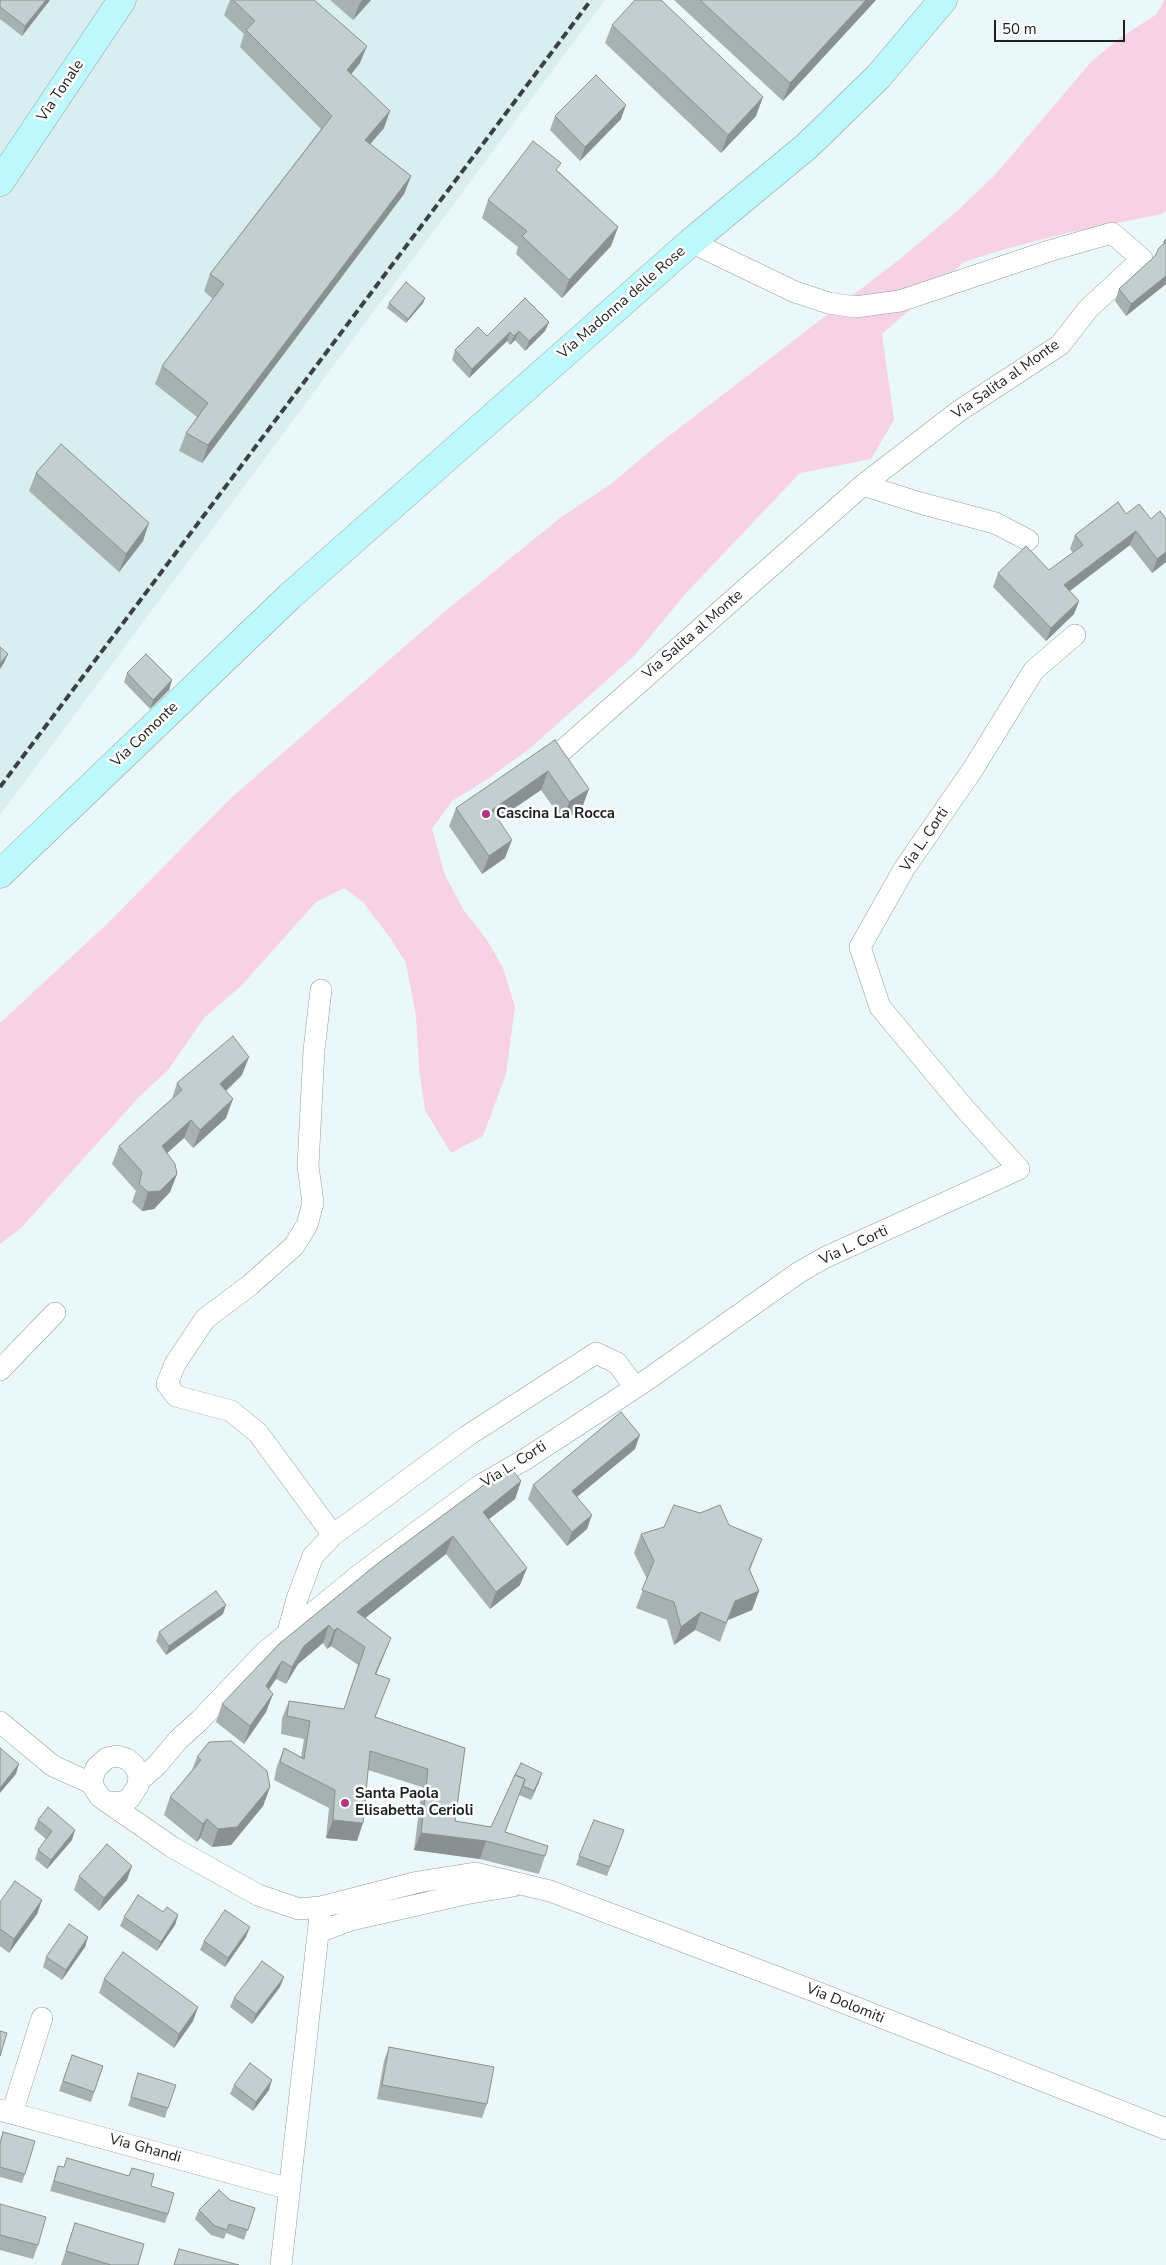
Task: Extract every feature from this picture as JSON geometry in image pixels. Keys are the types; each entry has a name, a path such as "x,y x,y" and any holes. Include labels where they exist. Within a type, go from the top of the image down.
{"street":[{"name":"Via Tonale","path":"0,182 122,0"},
{"name":"Via Madonna delle Rose","path":"290,596 691,242 807,146 878,77 943,0"},
{"name":"Via Salita al Monte","path":"563,750 863,485 959,412 1060,345 1088,309 1142,259 1112,233 1049,251 900,301 855,307 829,303 795,292 691,242"},
{"path":"863,485 920,503 995,523 1028,540"},
{"name":"Via Comonte","path":"0,874 290,596"},
{"name":"Via L. Corti","path":"136,1788 178,1740 199,1721 264,1653 363,1572 479,1486 524,1460 682,1356 762,1296 818,1262 1019,1169 965,1109 880,1007 860,947 904,869 973,769 1034,670 1075,635"},
{"path":"321,990 314,1050 308,1166 313,1203 307,1225 294,1246 205,1319 175,1364 167,1384 176,1396 231,1411 258,1432 333,1535"},
{"path":"0,1370 54,1313"},
{"path":"288,1632 297,1599 313,1556 333,1535 467,1436 596,1353 617,1363 635,1386"},
{"path":"0,1722 29,1744 53,1766 93,1784 100,1797 110,1802 120,1803 136,1788"},
{"name":"Via L. Corti","path":"127,1759 178,1740"},
{"path":"29,1744 52,1756 84,1763 101,1762"},
{"path":"93,1784 96,1768 107,1758 117,1756 127,1759 134,1765 139,1775 136,1788 139,1813 148,1832"},
{"name":"Via Dolomiti","path":"110,1802 148,1832 209,1869 258,1895 299,1909 321,1907 418,1882 475,1874 550,1891 1166,2129"},
{"path":"319,1932 351,1920 465,1894 522,1884"},
{"path":"281,2265 321,1907"},
{"path":"6,2111 42,2018"},
{"name":"Via Ghandi","path":"6,2111 290,2189"}],"shaded area":[{"path":"0,0 605,0 0,815"},
{"path":"1164,0 1166,0 1166,210 1162,214 1067,233 964,262 882,334 894,420 871,459 800,473 686,593 634,656 528,750 486,780 452,801 432,829 445,875 463,909 487,940 503,968 515,1007 506,1074 483,1136 451,1153 425,1110 419,1068 416,1016 406,963 391,939 363,902 344,888 316,902 242,985 204,1018 168,1070 139,1097 20,1229 0,1244 0,1023 107,924 230,799 443,613 560,518 611,484 661,442 900,259 956,212 995,175 1091,62 1117,40 1157,14"}],"building":[{"path":"0,0 46,0 25,26 0,7"},
{"path":"233,0 314,0 367,46 347,70 390,111 365,140 411,176 208,445 186,433 208,403 162,366 224,284 210,274 332,116 246,30 255,21"},
{"path":"635,0 661,0 763,97 728,135 612,25"},
{"path":"700,0 866,0 790,83"},
{"path":"596,75 626,105 585,147 555,116"},
{"path":"533,141 561,163 556,170 618,227 569,280 522,236 527,231 488,200"},
{"path":"1166,239 1166,276 1131,304 1119,289 1155,256"},
{"path":"406,282 425,298 408,319 389,303"},
{"path":"525,298 549,322 529,341 519,331 514,336 510,332 472,369 455,350 478,327 487,336"},
{"path":"61,444 149,523 126,554 36,473"},
{"path":"1118,502 1126,514 1139,504 1151,519 1160,511 1166,519 1166,552 1157,559 1136,531 1064,585 1079,601 1051,628 998,573 1026,546 1049,570 1083,545 1075,535"},
{"path":"0,647 8,654 0,663"},
{"path":"146,654 172,680 153,700 127,673"},
{"path":"555,740 589,789 569,802 548,771 492,810 512,840 489,856 456,808"},
{"path":"233,1036 249,1057 220,1084 233,1099 200,1130 191,1120 162,1146 175,1164 177,1174 160,1191 148,1192 139,1184 142,1172 119,1146 182,1090 177,1083"},
{"path":"621,1412 640,1435 572,1491 592,1515 572,1532 533,1485"},
{"path":"511,1468 521,1481 483,1512 527,1568 496,1592 453,1536 357,1612 391,1638 375,1674 390,1679 375,1717 465,1748 455,1821 491,1827 515,1775 525,1779 505,1832 548,1846 545,1856 486,1841 421,1833 428,1769 370,1751 363,1823 333,1820 335,1790 280,1762 284,1748 304,1759 310,1721 287,1716 289,1701 344,1709 365,1647 337,1628 334,1631 329,1625 304,1646 292,1667 282,1661 266,1686 273,1694 250,1726 222,1704 279,1644 377,1564 492,1479"},
{"path":"674,1505 700,1513 720,1505 729,1525 762,1539 749,1569 759,1591 735,1601 726,1623 701,1612 681,1627 674,1602 642,1590 654,1561 641,1534 664,1527"},
{"path":"216,1591 226,1605 169,1646 159,1632"},
{"path":"231,1741 267,1771 270,1787 237,1827 218,1829 207,1819 203,1824 170,1797 201,1760 197,1757 209,1742"},
{"path":"0,1748 19,1764 0,1788"},
{"path":"521,1763 542,1773 534,1791 523,1786 525,1779 515,1775"},
{"path":"48,1807 75,1830 51,1860 38,1850 52,1831 38,1820"},
{"path":"594,1820 624,1830 610,1867 579,1856"},
{"path":"107,1844 132,1866 104,1898 79,1876"},
{"path":"15,1881 42,1900 14,1939 0,1929 0,1902"},
{"path":"138,1895 163,1912 167,1907 178,1915 161,1942 124,1917"},
{"path":"225,1910 250,1927 228,1958 204,1941"},
{"path":"69,1924 88,1937 66,1970 46,1957"},
{"path":"123,1952 198,2007 179,2034 104,1979"},
{"path":"262,1961 284,1977 256,2014 234,1998"},
{"path":"0,2031 7,2033 0,2056"},
{"path":"389,2047 494,2067 487,2104 382,2085"},
{"path":"72,2055 103,2066 94,2092 63,2081"},
{"path":"250,2063 272,2080 256,2102 234,2085"},
{"path":"138,2073 176,2085 168,2108 131,2097"},
{"path":"3,2132 35,2141 25,2174 0,2167 0,2144"},
{"path":"67,2158 129,2176 132,2168 154,2174 151,2186 174,2193 168,2214 54,2181 58,2166 64,2167"},
{"path":"219,2190 230,2200 255,2208 248,2230 229,2224 227,2230 215,2226 199,2210"},
{"path":"0,2204 46,2217 38,2245 0,2235"},
{"path":"75,2223 144,2244 138,2265 111,2265 66,2251"},
{"path":"179,2249 239,2265 174,2265"}],"railway":[{"path":"0,787 591,0"}],"place":[{"name":"Cascina La Rocca","path":"486,814"},
{"name":"Santa Paola Elisabetta Cerioli","path":"345,1803"}]}
